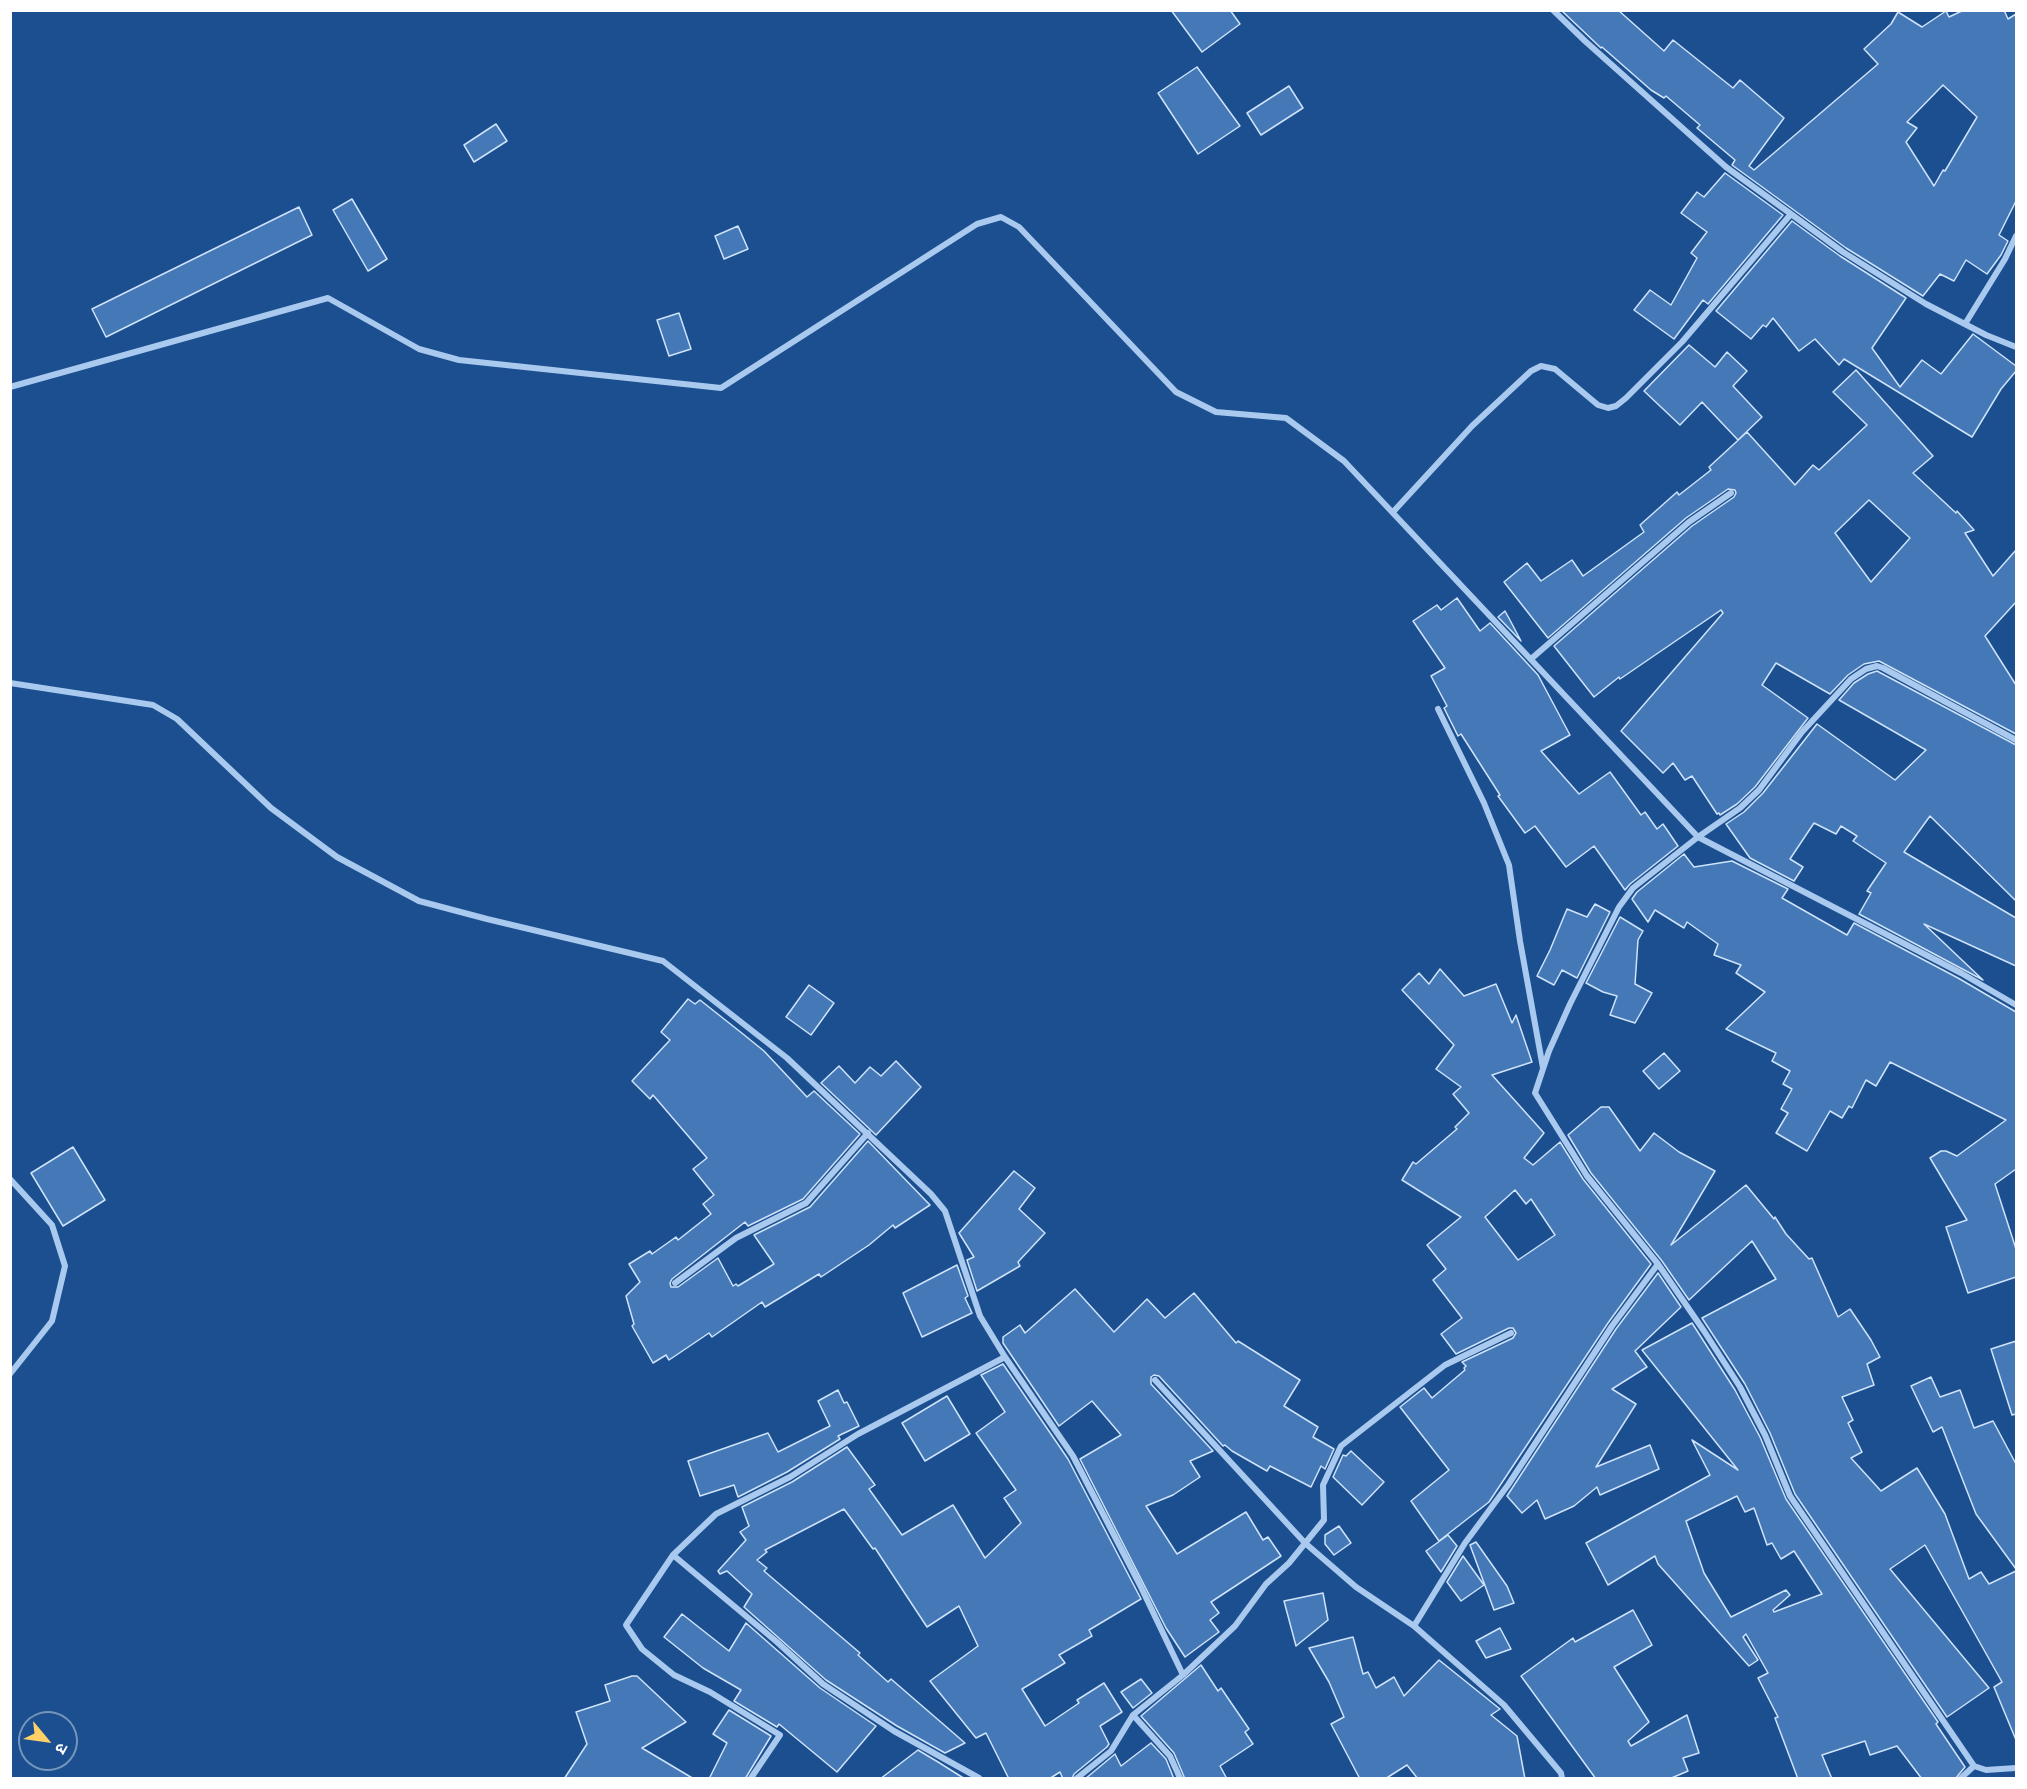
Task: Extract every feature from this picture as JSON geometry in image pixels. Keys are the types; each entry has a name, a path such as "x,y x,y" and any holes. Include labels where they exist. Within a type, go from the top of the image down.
{"street":[{"path":"1553,10 1726,167 1870,269 1926,304 2016,347"},
{"path":"1393,512 1472,426 1531,372 1541,366 1555,369 1598,405 1608,408 1621,402 1682,342 1791,214"},
{"path":"10,387 328,298 419,349 459,360 721,388 977,224 1001,217 1019,227 1176,392 1216,412 1286,418 1344,460 1698,837 1961,973 2016,1005"},
{"path":"1965,324 2005,259 2016,236"},
{"path":"1531,659 1689,522 1731,493"},
{"path":"2016,740 1883,668 1877,666 1866,669 1851,679 1802,732 1759,790 1740,808 1698,837 1634,888 1618,907 1570,1004 1535,1093 1587,1176 1658,1264 1740,1387 1765,1435 1790,1496 1974,1766 1986,1770 2016,1768"},
{"path":"10,682 153,705 177,719 271,808 337,857 419,901 487,920 663,961 787,1058 931,1194 945,1211 981,1316 1005,1358 1073,1456 1140,1585 1183,1675"},
{"path":"1438,709 1484,803 1509,865 1543,1069"},
{"path":"675,1283 736,1238 806,1203 868,1133"},
{"path":"10,1179 52,1225 65,1266 52,1322 10,1374"},
{"path":"1414,1626 1465,1543 1508,1485 1612,1326 1658,1264"},
{"path":"1077,1779 1111,1751 1133,1715 1183,1675 1235,1626 1266,1584 1289,1563 1324,1520 1323,1485 1341,1446 1445,1365 1511,1333"},
{"path":"751,1779 780,1735 710,1692 674,1675 642,1649 626,1625 673,1555 716,1514 790,1477 858,1434 1005,1358"},
{"path":"1155,1380 1305,1543 1356,1587 1414,1626 1504,1705 1561,1773 1562,1779"},
{"path":"673,1555 777,1642 823,1684 894,1731 979,1779"},
{"path":"1133,1715 1170,1756 1180,1779"},
{"path":"2008,1768 2016,1759"},
{"path":"1961,1779 1974,1766"}],"building":[{"path":"1171,10 1230,10 1240,24 1202,52"},
{"path":"1561,10 1618,10 1664,51 1673,40 1733,88 1740,80 1784,118 1749,166 1754,170 1878,64 1864,49 1891,24 1898,12 1922,27 1946,11 1949,17 1964,10 2004,10 2008,19 2016,14 2016,201 1999,235 2008,241 1987,274 1966,260 1954,281 1940,274 1923,296 1846,248 1732,165 1735,160 1697,128 1700,125 1666,96 1664,98 1651,90 1601,48","holes":["1943,85 1977,117 1945,171 1943,170 1934,186 1906,142 1917,128 1907,122"]},
{"path":"1197,67 1240,126 1198,154 1158,93"},
{"path":"1289,86 1303,108 1261,135 1247,113"},
{"path":"496,124 507,141 474,162 464,145"},
{"path":"1725,173 1783,215 1708,304 1703,300 1674,339 1634,310 1650,290 1671,305 1697,258 1691,253 1707,232 1681,213 1697,192 1704,197"},
{"path":"352,199 387,259 368,271 333,210"},
{"path":"299,207 312,235 106,337 92,309"},
{"path":"1792,221 1840,256 1906,298 1872,348 1900,387 1922,360 1941,374 1973,334 2016,366 2016,371 2001,389 1972,437 1844,359 1839,365 1815,339 1799,351 1773,318 1766,327 1763,325 1751,339 1716,311"},
{"path":"738,226 748,249 724,259 715,236"},
{"path":"679,313 691,349 669,356 657,320"},
{"path":"1689,345 1715,367 1727,352 1747,371 1733,386 1762,417 1738,440 1702,402 1680,425 1644,391"},
{"path":"1856,370 1933,456 1913,473 1956,513 1957,511 1974,530 1965,533 1993,576 2016,550 2016,602 1985,636 2016,685 2016,734 1879,661 1864,664 1848,675 1830,694 1776,663 1762,685 1808,718 1755,787 1737,804 1720,815 1717,814 1692,776 1685,780 1673,763 1663,773 1621,731 1723,613 1721,610 1620,679 1619,677 1594,697 1554,646 1692,526 1734,497 1735,490 1728,489 1686,518 1548,638 1504,582 1527,563 1541,581 1572,560 1583,576 1644,532 1640,525 1677,492 1679,495 1711,470 1709,467 1747,432 1795,485 1813,465 1819,470 1867,425 1833,392","holes":["1869,500 1910,538 1871,582 1835,533"]},
{"path":"1457,598 1480,631 1490,623 1538,675 1570,735 1541,751 1579,794 1610,772 1641,815 1645,812 1657,829 1663,824 1678,846 1625,890 1594,846 1566,867 1535,826 1525,833 1498,796 1500,795 1461,734 1458,736 1444,708 1447,706 1431,676 1445,668 1413,621 1437,605 1441,610"},
{"path":"1505,611 1511,622 1521,641 1498,617"},
{"path":"1877,671 2016,745 2016,901 1930,816 1904,852 2016,918 2016,966 1924,924 1983,980 1859,914 1871,893 1867,891 1886,863 1853,841 1857,836 1841,826 1836,834 1814,823 1790,859 1803,867 1794,881 1750,858 1726,824 1744,812 1763,793 1817,724 1895,780 1926,750 1839,700 1854,683"},
{"path":"1684,854 1694,867 1732,861 1788,889 1782,898 1847,935 1854,923 1958,978 2016,1012 2016,1169 1995,1184 2016,1249 2016,1277 1968,1293 1946,1227 1967,1220 1930,1158 1941,1151 1957,1156 2006,1120 1890,1062 1876,1086 1866,1080 1852,1108 1849,1106 1842,1118 1830,1111 1807,1151 1776,1133 1788,1113 1781,1109 1792,1089 1783,1084 1790,1071 1772,1061 1776,1053 1726,1029 1765,992 1736,973 1741,965 1714,955 1718,944 1687,922 1684,928 1655,910 1648,922 1632,899 1637,892"},
{"path":"1595,904 1610,912 1577,978 1562,970 1554,985 1537,976 1567,909 1587,917"},
{"path":"1620,917 1643,931 1638,940 1635,984 1652,993 1635,1023 1610,1015 1617,996 1586,983"},
{"path":"1440,969 1464,996 1496,984 1512,1023 1516,1015 1532,1062 1492,1075 1544,1133 1524,1158 1533,1165 1560,1142 1583,1179 1651,1264 1608,1323 1489,1502 1439,1541 1411,1501 1449,1470 1400,1407 1424,1388 1432,1398 1465,1370 1466,1366 1462,1362 1513,1338 1516,1333 1513,1328 1509,1328 1456,1354 1441,1334 1462,1318 1433,1280 1446,1269 1427,1245 1461,1217 1402,1180 1413,1162 1416,1164 1457,1129 1455,1127 1469,1113 1453,1094 1461,1087 1436,1069 1454,1045 1402,990 1419,973 1429,984","holes":["1515,1190 1526,1204 1531,1199 1555,1235 1518,1260 1485,1217"]},
{"path":"809,985 834,1003 811,1035 786,1017"},
{"path":"688,999 695,1004 700,1000 764,1051 807,1097 814,1091 860,1134 803,1199 748,1226 745,1222 672,1279 671,1287 678,1287 718,1258 733,1286 736,1284 738,1286 774,1264 754,1235 810,1207 868,1141 930,1205 895,1228 893,1225 869,1245 821,1277 819,1274 765,1307 762,1302 712,1337 709,1333 669,1360 666,1355 653,1363 632,1326 634,1324 626,1296 640,1282 629,1264 650,1251 652,1254 676,1237 678,1240 711,1214 703,1204 714,1195 693,1169 707,1158 653,1095 650,1099 632,1081 670,1040 661,1032"},
{"path":"1664,1053 1680,1071 1659,1089 1643,1071"},
{"path":"896,1061 921,1087 876,1135 821,1083 839,1066 855,1083 870,1067 881,1076"},
{"path":"1601,1107 1609,1107 1640,1151 1654,1133 1679,1152 1715,1171 1671,1245 1746,1185 1774,1219 1775,1217 1786,1234 1809,1259 1812,1258 1838,1317 1850,1309 1871,1340 1880,1357 1867,1364 1874,1385 1842,1397 1853,1420 1848,1423 1862,1452 1851,1458 1881,1491 1917,1468 1945,1514 1969,1579 1981,1572 1989,1584 2016,1571 2016,1740 1994,1687 2002,1682 1925,1545 1890,1569 1989,1688 1947,1717 1795,1494 1770,1433 1745,1384 1702,1318 1776,1279 1752,1241 1689,1300 1662,1261 1591,1173 1568,1135"},
{"path":"73,1147 105,1200 63,1226 31,1173"},
{"path":"1014,1171 1035,1188 1019,1209 1045,1233 1018,1262 1020,1266 977,1291 967,1260 974,1257 959,1233"},
{"path":"957,1265 968,1296 965,1298 972,1313 922,1337 903,1293"},
{"path":"1658,1273 1681,1307 1635,1351 1647,1367 1612,1389 1636,1404 1596,1467 1650,1445 1659,1469 1600,1495 1597,1487 1574,1506 1545,1519 1537,1500 1522,1513 1507,1496 1616,1329"},
{"path":"1075,1289 1114,1332 1147,1299 1165,1318 1194,1293 1236,1343 1238,1341 1300,1380 1284,1406 1318,1427 1313,1437 1334,1449 1325,1469 1321,1466 1311,1487 1270,1466 1267,1471 1225,1445 1223,1446 1159,1376 1151,1377 1151,1384 1213,1451 1190,1461 1200,1477 1173,1495 1146,1506 1177,1554 1246,1512 1263,1540 1268,1537 1281,1556 1211,1602 1219,1613 1210,1620 1219,1632 1185,1657 1166,1628 1080,1459 1121,1435 1092,1401 1059,1426 1003,1343 1003,1337 1020,1325 1025,1333"},
{"path":"1692,1323 1735,1390 1760,1437 1786,1499 1938,1722 1936,1724 1965,1767 1955,1779 1922,1779 1897,1746 1870,1755 1865,1741 1822,1755 1832,1779 1798,1779 1775,1718 1778,1717 1758,1678 1768,1673 1746,1634 1743,1637 1758,1660 1749,1666 1658,1564 1655,1556 1608,1585 1586,1543 1710,1475 1692,1440 1738,1470 1642,1350","holes":["1737,1496 1745,1512 1754,1508 1767,1545 1772,1543 1781,1559 1794,1551 1822,1594 1774,1612 1773,1610 1790,1595 1786,1590 1731,1617 1704,1573 1686,1521"]},
{"path":"2016,1341 2016,1414 2012,1415 1991,1349"},
{"path":"1003,1364 1068,1459 1141,1599 1089,1630 1092,1636 1059,1655 1065,1663 1022,1689 1045,1726 1079,1703 1077,1700 1104,1683 1122,1712 1100,1726 1109,1744 1074,1774 1072,1779 1063,1779 1060,1772 1049,1779 1009,1779 986,1733 976,1738 930,1681 978,1646 959,1606 927,1627 875,1548 873,1549 844,1509 765,1550 767,1552 757,1560 767,1568 764,1571 860,1653 858,1655 888,1682 891,1679 965,1743 945,1753 897,1726 826,1680 744,1607 752,1594 727,1571 720,1574 718,1571 746,1540 740,1532 749,1526 742,1507 792,1482 847,1447 875,1485 869,1489 902,1535 953,1505 985,1558 1021,1523 1004,1498 1016,1490 976,1433 1005,1412 981,1375"},
{"path":"1931,1377 1940,1397 1960,1390 1974,1428 1993,1421 2016,1464 2016,1569 1976,1514 1942,1427 1933,1432 1911,1386"},
{"path":"838,1390 859,1426 838,1436 840,1439 787,1472 738,1497 734,1485 700,1496 688,1461 768,1433 778,1452 830,1426 818,1401"},
{"path":"947,1396 970,1434 925,1461 902,1423"},
{"path":"1351,1451 1384,1482 1362,1505 1333,1477 1343,1455 1346,1456"},
{"path":"1339,1526 1351,1543 1334,1555 1325,1544 1325,1535"},
{"path":"1448,1535 1457,1546 1441,1572 1426,1551"},
{"path":"1476,1542 1507,1586 1514,1603 1494,1610 1470,1545"},
{"path":"1463,1556 1484,1585 1461,1601 1447,1582"},
{"path":"1323,1593 1328,1620 1296,1646 1284,1601"},
{"path":"1633,1610 1652,1645 1614,1667 1649,1722 1628,1741 1631,1746 1687,1715 1699,1753 1683,1758 1688,1771 1669,1779 1596,1779 1521,1676 1573,1638 1575,1642"},
{"path":"682,1614 729,1651 746,1623 820,1688 876,1726 837,1772 779,1724 777,1727 734,1701 741,1690 703,1668 664,1637"},
{"path":"1500,1628 1511,1649 1486,1658 1476,1641"},
{"path":"1353,1637 1363,1674 1368,1672 1376,1688 1394,1677 1404,1696 1439,1660 1500,1709 1491,1715 1517,1736 1525,1779 1418,1779 1407,1765 1385,1779 1360,1779 1331,1724 1344,1717 1329,1682 1309,1648"},
{"path":"1201,1665 1218,1691 1221,1688 1249,1729 1245,1732 1253,1744 1220,1766 1227,1779 1185,1779 1174,1753 1141,1716"},
{"path":"637,1676 686,1722 642,1748 694,1779 564,1779 587,1744 576,1712 610,1701 605,1685"},
{"path":"1141,1679 1152,1693 1133,1708 1121,1692"},
{"path":"729,1710 771,1736 745,1779 709,1779 727,1743 713,1734"},
{"path":"1151,1743 1166,1759 1174,1779 1085,1779 1115,1754 1121,1766"},
{"path":"918,1750 938,1762 965,1779 880,1779"}]}
